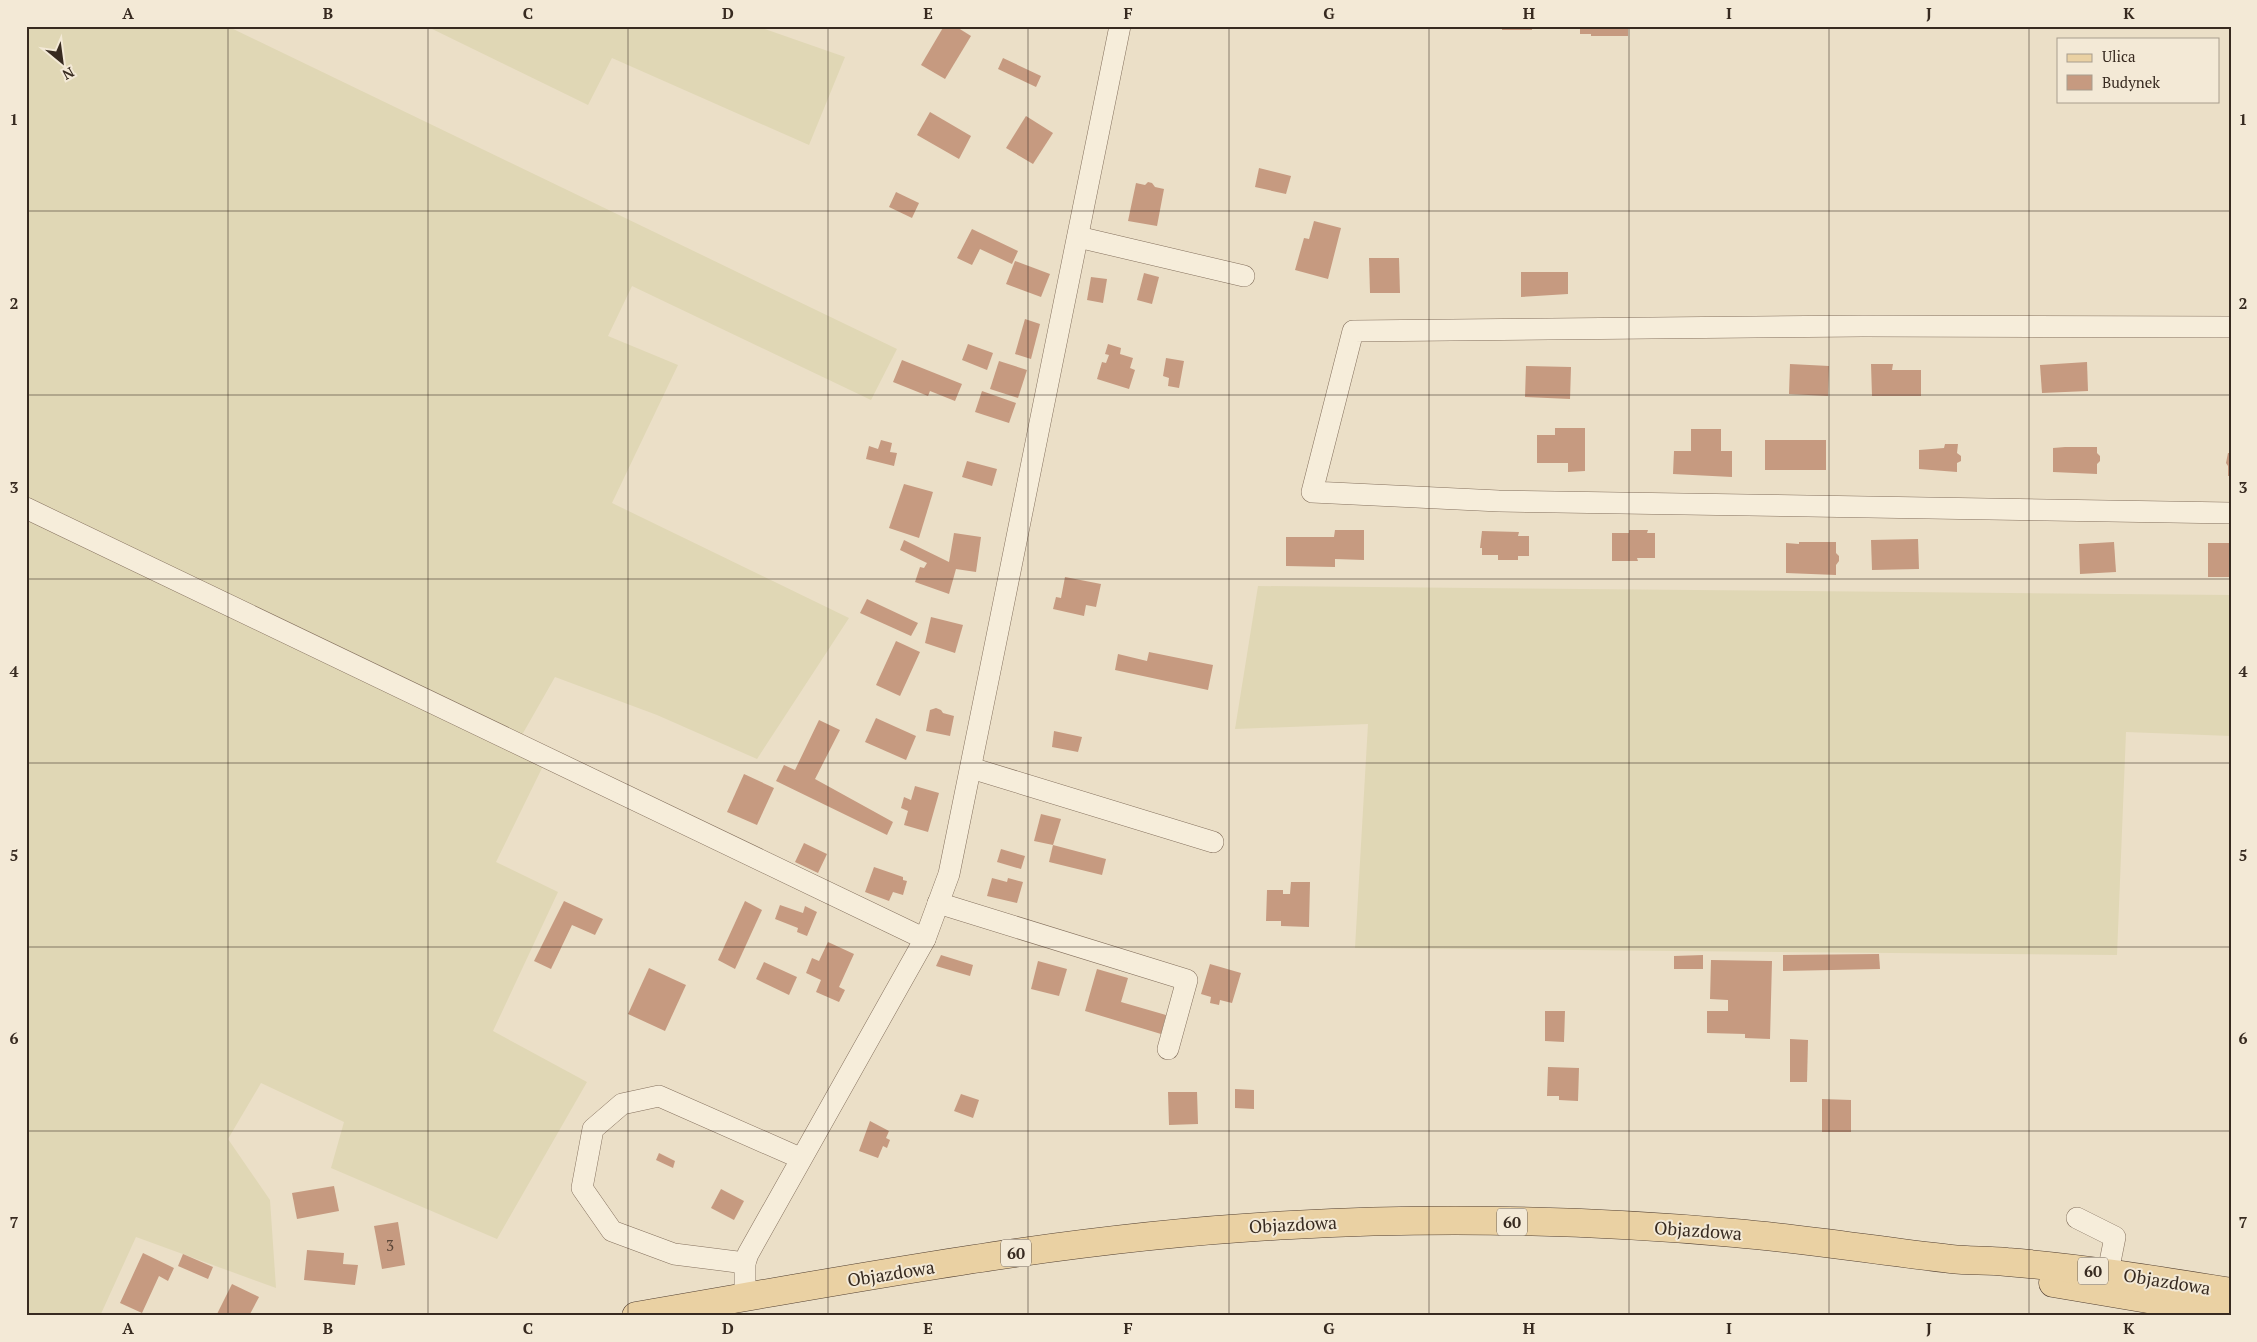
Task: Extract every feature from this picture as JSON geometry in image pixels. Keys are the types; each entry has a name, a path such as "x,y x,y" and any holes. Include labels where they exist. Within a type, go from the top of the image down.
{"main road":[{"name":"Objazdowa","path":"636,1316 1033,1250 1121,1239 1272,1226 1383,1221 1565,1222 1734,1233 1955,1260 2005,1261 2108,1272 2231,1292"},
{"name":"Objazdowa","path":"1955,1260 1984,1271 2231,1313"}],"street":[{"path":"745,1298 745,1263 748,1254 800,1158 925,939 949,874 1120,26"},
{"path":"1078,237 1244,276"},
{"path":"2231,327 1863,326 1353,330 1312,492 1499,501 2231,513"},
{"path":"26,508 925,939"},
{"path":"971,768 1213,842"},
{"path":"938,903 1187,980 1168,1049"},
{"path":"745,1263 674,1254 612,1232 582,1188 593,1129 622,1104 659,1096 718,1120 800,1158"},
{"path":"2077,1218 2115,1237 2108,1272"}],"shaded area":[{"path":"26,26 227,26 897,349 871,400 632,286 608,336 678,365 612,503 849,618 757,759 657,715 555,677 514,749 544,764 496,862 558,892 493,1031 587,1082 497,1239 331,1168 344,1122 261,1083 228,1139 270,1200 276,1288 136,1237 100,1316 26,1316"},
{"path":"426,26 756,26 845,57 809,145 612,58 588,105"},
{"path":"1258,586 2231,595 2231,736 2126,732 2117,955 1355,948 1368,724 1235,729"}],"building":[{"path":"944,26 955,26 971,36 945,79 921,65"},
{"path":"1502,26 1532,26 1532,30 1502,30"},
{"path":"1580,26 1628,26 1628,36 1591,36 1591,34 1580,34"},
{"path":"1003,58 1041,76 1036,87 998,69"},
{"path":"930,112 971,136 959,159 917,135"},
{"path":"1026,116 1053,133 1033,164 1006,148"},
{"path":"1259,168 1291,176 1286,194 1255,187"},
{"path":"1148,182 1152,183 1155,187 1164,189 1157,226 1128,221 1136,183 1145,185"},
{"path":"896,192 919,203 912,218 889,207"},
{"path":"1314,221 1341,228 1328,279 1295,270 1304,238 1309,239"},
{"path":"972,229 1018,251 1012,264 980,249 972,265 957,258"},
{"path":"1369,258 1399,258 1400,293 1370,293"},
{"path":"1015,261 1050,274 1041,297 1006,284"},
{"path":"1521,272 1568,272 1568,294 1521,297"},
{"path":"1144,273 1159,277 1152,304 1137,300"},
{"path":"1091,277 1107,279 1103,303 1087,300"},
{"path":"1025,319 1040,324 1031,359 1015,354"},
{"path":"968,344 993,353 987,370 962,360"},
{"path":"1108,344 1121,348 1120,354 1133,358 1130,368 1135,370 1129,389 1097,379 1102,362 1106,363 1109,355 1105,354"},
{"path":"1166,358 1184,361 1179,388 1168,386 1169,378 1163,376"},
{"path":"902,360 962,384 955,401 930,391 928,396 893,382"},
{"path":"999,361 1027,370 1018,398 990,389"},
{"path":"2087,362 2088,391 2042,393 2040,365"},
{"path":"1790,364 1829,366 1828,396 1789,394"},
{"path":"1871,364 1893,364 1892,370 1921,370 1921,396 1872,396"},
{"path":"1526,366 1571,367 1570,399 1525,397"},
{"path":"982,391 1016,403 1009,423 975,412"},
{"path":"1555,428 1585,428 1585,471 1568,472 1568,463 1537,463 1537,435 1555,435"},
{"path":"1691,429 1721,429 1721,451 1732,451 1732,477 1673,474 1674,451 1691,451"},
{"path":"881,440 892,443 890,452 897,453 894,466 866,459 869,446 878,449"},
{"path":"1765,440 1826,440 1826,470 1765,470"},
{"path":"1945,444 1958,444 1957,453 1961,456 1961,461 1957,463 1957,472 1919,469 1919,450 1944,448"},
{"path":"2097,447 2100,461 2097,464 2097,474 2053,472 2053,448"},
{"path":"2228,453 2231,453 2231,476 2228,476 2228,466 2226,463"},
{"path":"967,461 997,469 992,486 962,477"},
{"path":"904,484 933,492 919,538 889,528"},
{"path":"1335,530 1364,530 1364,560 1335,559 1335,567 1286,566 1286,537 1334,537"},
{"path":"1629,530 1648,530 1647,533 1655,533 1655,558 1637,558 1638,561 1612,561 1612,533 1629,533"},
{"path":"1482,531 1519,532 1518,536 1529,536 1529,556 1518,556 1518,560 1498,560 1498,555 1482,555 1482,548 1480,548"},
{"path":"954,533 981,537 976,572 956,569 949,594 915,582 920,567 924,568 927,563 900,550 904,540 949,562"},
{"path":"1918,539 1919,569 1872,570 1871,540"},
{"path":"1799,542 1836,542 1836,553 1839,556 1839,561 1836,565 1836,575 1786,573 1786,543 1799,544"},
{"path":"2114,542 2116,572 2080,574 2079,544"},
{"path":"2208,543 2231,543 2231,577 2208,577"},
{"path":"1065,577 1101,584 1096,607 1086,605 1084,616 1053,609 1056,597 1061,598"},
{"path":"867,599 918,623 911,636 860,613"},
{"path":"931,617 963,625 955,653 925,643"},
{"path":"896,641 920,652 900,696 876,685"},
{"path":"1149,652 1213,665 1208,690 1115,670 1118,654 1147,661"},
{"path":"936,708 943,713 954,716 950,736 926,731 930,710"},
{"path":"876,718 916,736 906,760 865,742"},
{"path":"819,720 840,730 815,779 893,822 887,835 776,781 784,765 795,770"},
{"path":"1054,731 1082,737 1078,752 1052,747"},
{"path":"744,774 774,788 757,825 727,812"},
{"path":"915,786 939,793 928,832 904,825 908,811 901,808 904,797 911,800"},
{"path":"1041,814 1061,819 1053,845 1034,841"},
{"path":"804,843 827,854 818,873 795,862"},
{"path":"1053,845 1106,859 1102,875 1049,862"},
{"path":"1001,849 1025,856 1021,869 997,862"},
{"path":"874,867 903,877 903,880 907,881 903,895 893,892 889,901 865,892"},
{"path":"992,878 1007,882 1008,878 1023,882 1017,903 987,896"},
{"path":"1291,882 1310,882 1309,927 1281,926 1281,921 1266,921 1267,890 1283,890 1283,894 1290,894"},
{"path":"564,901 603,919 595,935 572,925 551,969 534,961"},
{"path":"745,901 762,910 735,969 718,960"},
{"path":"780,905 803,913 805,906 817,912 807,936 797,932 798,928 775,919"},
{"path":"828,942 854,954 839,987 845,990 839,1002 816,992 821,980 806,973 812,958 819,961"},
{"path":"1879,954 1880,969 1783,971 1783,955"},
{"path":"941,955 973,965 970,976 936,966"},
{"path":"1703,955 1703,969 1674,969 1674,956"},
{"path":"1711,960 1772,961 1770,1039 1745,1038 1745,1034 1707,1033 1707,1011 1728,1011 1728,1000 1710,999"},
{"path":"1038,961 1067,969 1059,996 1031,989"},
{"path":"764,962 797,977 789,995 756,979"},
{"path":"1210,964 1241,973 1232,1003 1220,1000 1219,1005 1210,1003 1211,997 1201,994"},
{"path":"649,968 686,985 665,1031 628,1014"},
{"path":"1097,969 1128,978 1121,1002 1166,1015 1161,1034 1085,1011"},
{"path":"1545,1011 1565,1011 1564,1042 1545,1041"},
{"path":"1790,1039 1808,1040 1807,1082 1790,1082"},
{"path":"1548,1067 1579,1068 1578,1101 1559,1100 1559,1096 1547,1096"},
{"path":"1235,1089 1254,1090 1254,1109 1235,1108"},
{"path":"1168,1092 1197,1092 1198,1124 1169,1125"},
{"path":"961,1094 979,1100 973,1118 954,1111"},
{"path":"1822,1099 1851,1100 1851,1132 1822,1132"},
{"path":"870,1121 889,1131 886,1138 890,1140 887,1148 883,1146 878,1158 859,1151"},
{"path":"659,1153 675,1161 673,1168 656,1160"},
{"path":"334,1186 339,1211 297,1219 292,1193"},
{"path":"721,1189 744,1201 734,1220 711,1208"},
{"path":"398,1222 405,1265 382,1269 374,1226"},
{"path":"307,1250 344,1253 343,1264 358,1265 355,1285 304,1280"},
{"path":"143,1253 174,1268 168,1281 159,1276 142,1313 120,1303"},
{"path":"183,1254 213,1267 208,1279 178,1266"},
{"path":"232,1284 259,1297 249,1316 216,1316"}]}
